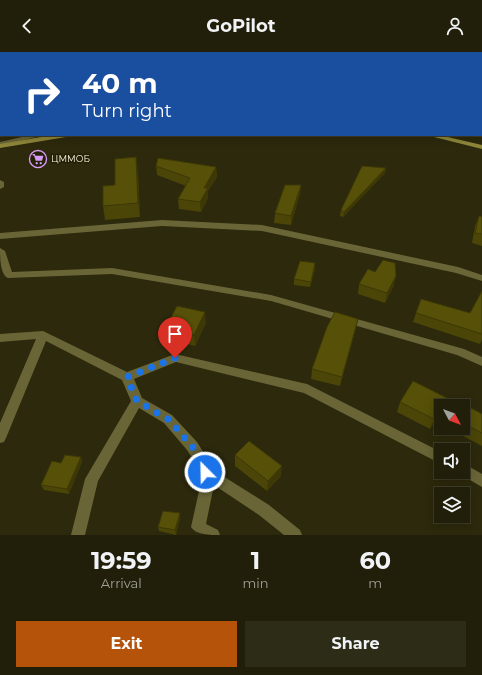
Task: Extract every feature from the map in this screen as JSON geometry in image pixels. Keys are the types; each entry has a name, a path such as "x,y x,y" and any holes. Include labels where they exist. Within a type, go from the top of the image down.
{"street":[{"path":"0,145 36,136"},
{"path":"0,145 59,136"},
{"path":"434,136 482,147"},
{"path":"0,182 0,187"},
{"path":"0,236 162,223 262,228 458,270 482,278"},
{"path":"0,251 8,275 112,271 272,298 460,352 482,362"},
{"path":"0,438 43,335"},
{"path":"0,338 43,335 127,377 137,401 168,419 192,446 202,462 208,482 198,531 213,535"},
{"path":"127,377 175,358 307,389 434,454"},
{"path":"78,535 92,479 137,401"},
{"path":"205,472 264,510 296,535"},
{"path":"470,473 482,481"}],"building":[{"path":"136,157 138,203 103,206 103,186 115,185 115,159"},
{"path":"158,158 216,167 204,188 208,188 200,202 178,199 190,178 156,166"},
{"path":"362,166 386,168 344,212 341,210"},
{"path":"285,185 301,185 291,216 275,213"},
{"path":"479,216 482,217 482,234 475,233"},
{"path":"383,260 395,263 396,276 387,293 359,284 368,269 375,272"},
{"path":"300,261 315,263 311,282 294,279"},
{"path":"482,291 482,334 416,313 421,299 470,313"},
{"path":"177,306 205,312 194,335 165,329"},
{"path":"335,312 358,319 342,377 312,369 327,327"},
{"path":"413,381 449,399 434,399 434,419 400,402"},
{"path":"470,408 482,414 482,433 470,427"},
{"path":"249,441 282,466 268,481 235,455"},
{"path":"65,455 81,457 67,489 41,485 52,461 61,463"},
{"path":"163,511 180,513 175,530 158,527"}],"place":[{"name":"ЦММОБ","path":"38,159"}],"route":[{"path":"175,358 127,377 137,401 168,419 192,446 202,462 205,472"}]}
